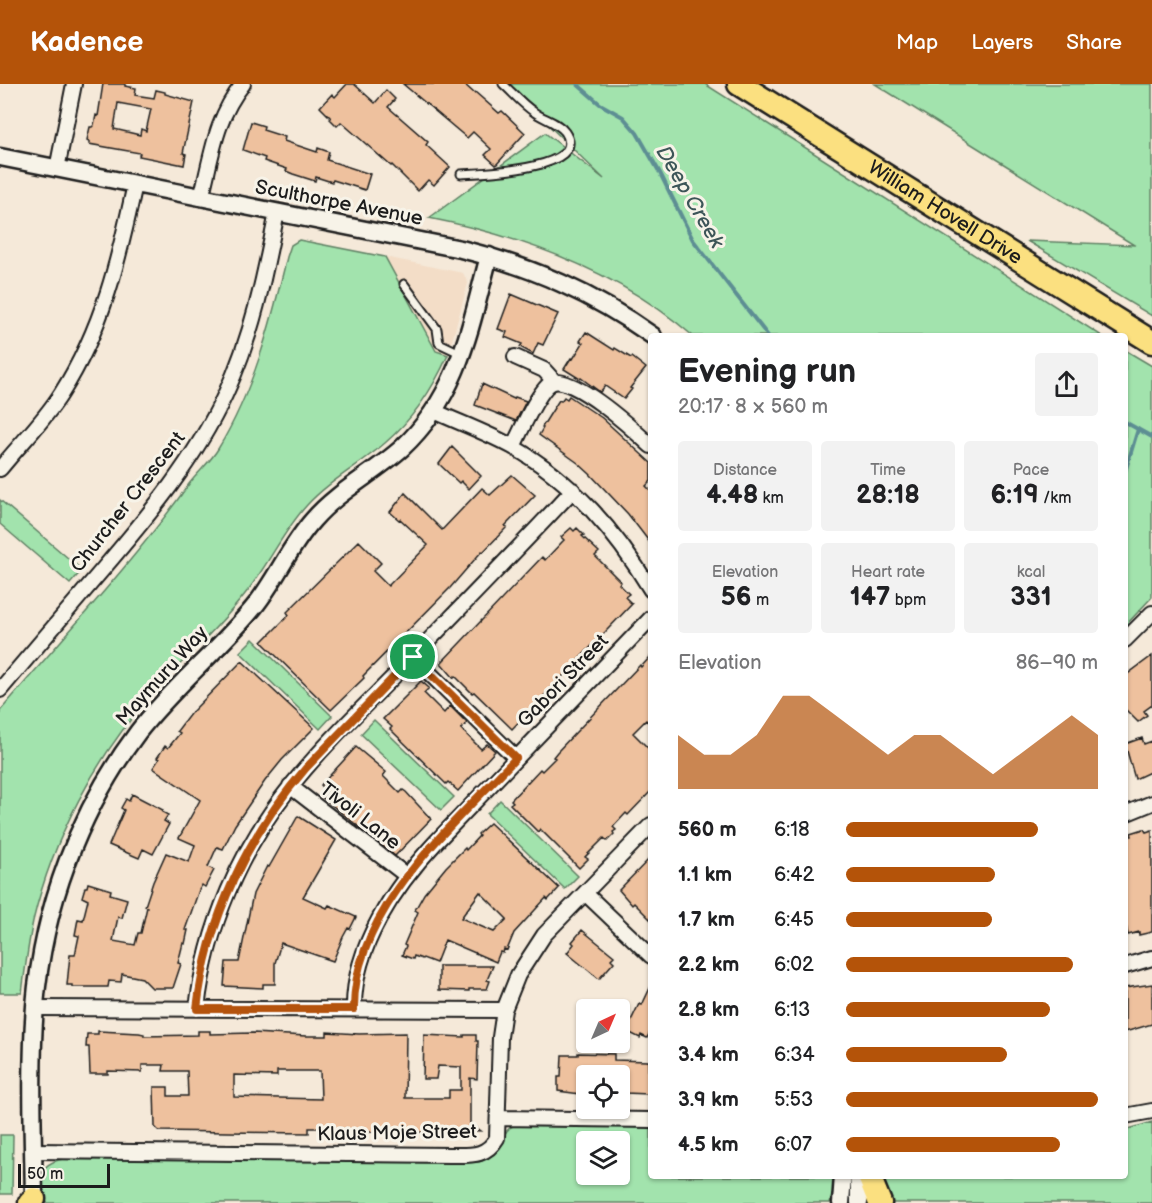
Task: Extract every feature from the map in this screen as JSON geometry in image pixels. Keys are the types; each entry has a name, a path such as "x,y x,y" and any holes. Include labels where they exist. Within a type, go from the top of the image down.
{"main road":[{"name":"William Hovell Drive","path":"739,84 1152,342"},
{"path":"870,1179 880,1203"}],"street":[{"path":"57,169 74,84"},
{"path":"201,198 219,123 243,84"},
{"name":"Sculthorpe Avenue","path":"0,157 489,256 531,269 569,285 648,333"},
{"path":"0,469 60,395 86,350 112,283 135,184"},
{"name":"Churcher Crescent","path":"0,690 138,528 177,478 202,439 225,395 243,349 257,301 277,212"},
{"name":"Maymuru Way","path":"33,1202 35,1008 39,975 49,920 62,876 89,810 126,749 154,712 253,608 298,538 313,520 341,492 415,436 434,411 448,388 462,354 489,256"},
{"path":"515,357 544,370 554,381 569,383 580,390 648,443"},
{"path":"513,447 542,393 554,381"},
{"path":"434,411 513,447 543,466 573,490 616,536 648,585"},
{"path":"197,1009 201,978 218,917 247,853 267,818 290,786 573,490"},
{"path":"1128,637 1152,613"},
{"name":"Gabori Street","path":"354,1009 355,986 366,949 382,915 406,876 435,842 648,621"},
{"path":"413,657 516,758"},
{"name":"Tivoli Lane","path":"290,786 406,876"},
{"path":"1128,813 1152,803"},
{"name":"Klaus Moje Street","path":"33,1151 477,1155 487,1151 497,1138 500,1037 504,1010 511,990 528,957 544,935 648,828"},
{"path":"585,893 648,954"},
{"path":"1128,965 1152,958"},
{"path":"35,1008 504,1010"},
{"path":"1128,1115 1152,1111"},
{"path":"498,1118 648,1120"},
{"path":"841,1203 843,1179"},
{"path":"859,1179 859,1203"}],"lane":[{"path":"461,174 541,164 560,158 567,149 568,139 559,126 534,112 503,84"},
{"path":"404,284 437,329 439,343 462,354"}],"shaded area":[{"path":"385,257 463,273 468,283 448,355 436,351"}],"green space":[{"path":"506,84 705,84 1097,333 689,333 634,293 569,260 500,235 429,218 545,133 604,179"},
{"path":"875,84 1152,84 1152,316 1027,241 1134,245"},
{"path":"299,240 385,257 436,351 448,355 436,380 405,424 385,443 325,488 307,505 290,526 245,594 152,694 112,745 79,800 52,860 33,921 22,993 0,993 0,711 121,571 218,449 231,427 251,380 268,331 291,245"},
{"path":"1128,352 1152,366 1152,597 1128,623"},
{"path":"0,500 82,570 70,584 0,524"},
{"path":"253,639 332,716 320,729 240,652"},
{"path":"374,720 454,797 441,810 361,734"},
{"path":"500,800 578,876 565,889 487,814"},
{"path":"1152,1122 1152,1203 887,1203 882,1179 1128,1179 1128,1129"},
{"path":"515,1125 648,1126 648,1179 836,1179 830,1203 44,1203 41,1188 44,1169 54,1161 63,1159 479,1162 488,1158 498,1148 506,1132"},
{"path":"0,1135 13,1135 12,1194 0,1194"}],"building":[{"path":"103,84 125,84 125,86 136,88 135,95 154,98 156,90 194,102 183,153 186,154 184,165 139,156 140,153 89,144 87,140 90,127 94,125 96,115 98,116","holes":["118,103 151,109 146,131 141,129 140,135 114,129"]},
{"path":"347,84 354,84 375,103 386,90 395,99 388,107 428,142 426,145 450,167 434,185 428,180 418,191 392,165 341,122 337,126 330,119 320,107 332,94 335,97"},
{"path":"403,84 464,84 499,113 502,111 525,133 496,165 485,155 491,149 473,132 467,138"},
{"path":"251,122 264,126 263,130 285,137 284,141 317,152 318,148 329,152 327,160 370,174 365,190 333,180 332,182 316,177 315,181 293,174 286,171 287,169 264,161 265,158 243,150"},
{"path":"511,294 558,314 543,345 538,343 533,354 520,347 522,344 505,337 507,332 498,329"},
{"path":"586,332 614,350 615,348 632,357 646,368 624,399 605,386 600,392 564,369 583,343 580,341"},
{"path":"482,384 514,399 515,397 526,401 516,421 475,405"},
{"path":"569,396 602,418 648,460 648,484 646,486 648,488 648,540 628,514 590,474 539,435 559,400 561,401 564,397 567,399"},
{"path":"452,447 481,476 469,489 439,464"},
{"path":"512,475 535,495 450,588 331,710 262,642 289,615 287,612 359,541 381,563 373,571 388,586 428,545 390,512 405,493 442,530 482,488 490,495"},
{"path":"571,528 574,531 577,528 599,552 595,556 621,582 619,584 629,594 625,597 632,604 512,729 474,692 472,693 455,676 454,678 441,663 542,557 545,560 564,540 561,537"},
{"path":"1152,656 1152,705 1144,711 1147,715 1138,722 1128,712 1128,674"},
{"path":"648,659 648,722 646,720 633,733 648,748 648,794 628,815 626,813 613,827 616,830 614,834 607,841 604,838 585,857 588,859 579,868 540,829 538,832 510,804 513,802 511,800 540,769 542,771 555,758 553,757 557,752 640,665 641,667"},
{"path":"242,661 314,728 265,781 235,825 223,849 217,847 208,867 214,870 205,887 202,885 199,890 185,930 188,930 173,988 152,988 142,978 122,974 121,982 109,981 108,987 67,985 70,955 75,955 79,936 75,935 78,919 83,920 88,900 82,897 88,883 111,890 110,894 127,899 122,918 118,917 113,941 135,945 138,933 141,933 147,907 145,906 153,882 166,853 189,862 195,845 179,838 200,800 153,768 165,746 168,748 180,733 177,731 190,714"},
{"path":"421,681 429,688 424,693 444,713 450,706 467,723 461,729 481,749 487,744 495,751 458,791 448,782 446,784 390,729 392,727 383,719"},
{"path":"1142,738 1144,744 1152,741 1152,771 1135,779 1128,754 1128,743"},
{"path":"356,747 386,772 383,776 400,793 403,790 406,792 431,819 395,856 323,798 328,793 321,785"},
{"path":"132,794 163,810 162,812 168,815 164,821 169,824 153,854 143,849 139,858 109,845 124,810 121,808 126,799 129,801"},
{"path":"298,816 336,840 303,897 327,908 329,905 356,917 343,937 333,961 281,943 275,963 275,984 263,984 263,988 224,986 226,962 239,962 253,894 267,866 269,867"},
{"path":"490,823 559,888 548,900 546,898 514,933 507,950 500,952 496,962 445,940 436,963 423,958 414,956 413,959 402,955 418,912 415,910 424,894 446,867 479,836 478,834","holes":["480,892 507,919 494,932 461,918"]},
{"path":"1144,829 1146,832 1152,830 1152,932 1139,935 1139,932 1128,935 1128,837 1132,836 1131,833"},
{"path":"648,860 648,917 634,903 632,905 619,890"},
{"path":"582,930 614,956 611,959 614,962 599,979 567,953 574,944 572,942"},
{"path":"439,966 493,966 487,980 490,981 487,989 469,989 469,991 439,990"},
{"path":"1152,984 1152,1024 1128,1031 1128,988"},
{"path":"648,992 647,1038 641,1035 640,1038 630,1033 630,1023 639,1004 642,1005"},
{"path":"98,1031 139,1033 144,1036 198,1035 198,1031 210,1031 210,1034 253,1033 306,1036 327,1036 327,1032 406,1033 405,1098 449,1098 449,1090 461,1090 461,1067 438,1066 436,1079 423,1079 424,1035 464,1037 464,1035 476,1035 476,1041 478,1041 477,1079 470,1078 470,1123 481,1131 437,1129 436,1133 374,1130 374,1132 359,1132 359,1130 309,1128 309,1133 159,1131 155,1127 154,1087 168,1087 168,1096 188,1096 187,1071 163,1071 164,1065 142,1065 142,1072 108,1071 108,1074 90,1074 89,1047 86,1047 87,1034 98,1034","holes":["277,1071 320,1071 321,1099 234,1097 234,1075 277,1076"]},
{"path":"614,1054 614,1060 648,1061 648,1094 630,1093 630,1065 576,1065 576,1093 558,1091 562,1055"}],"waterway":[{"name":"Deep Creek","path":"577,84 600,104 623,117 637,133 660,173 693,240 766,333"},
{"name":"Deep Creek","path":"1128,424 1152,437"},
{"path":"1128,462 1138,429"}],"route":[{"path":"413,657 516,758 435,842 406,876 382,915 366,949 355,986 354,1009 197,1009 201,978 218,917 237,872 267,818 290,786 321,751 413,657"}]}
